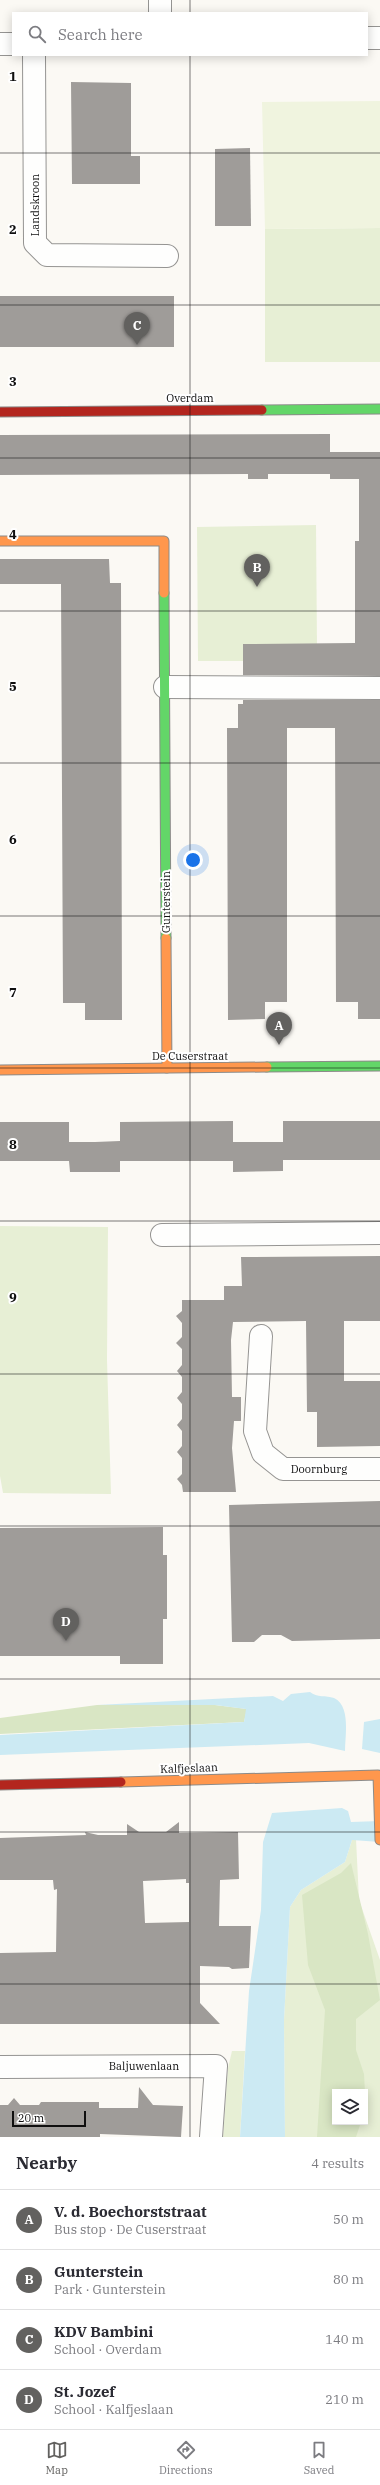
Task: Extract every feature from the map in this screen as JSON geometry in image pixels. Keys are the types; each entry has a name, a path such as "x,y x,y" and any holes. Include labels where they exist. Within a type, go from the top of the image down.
{"street":[{"path":"160,0 160,12"},
{"path":"368,38 380,38"},
{"path":"0,44 12,44"},
{"name":"Landskroon","path":"34,56 35,243 47,255 167,256"},
{"name":"Overdam","path":"0,412 380,409"},
{"name":"Gunterstein","path":"0,541 164,541 167,1068"},
{"path":"165,687 380,688"},
{"name":"De Cuserstraat","path":"0,1070 380,1066"},
{"path":"162,1235 380,1233"},
{"name":"Doornburg","path":"261,1336 255,1431 263,1453 283,1470 380,1469"},
{"name":"Kalfjeslaan","path":"0,1785 378,1774 380,1840"},
{"name":"Baljuwenlaan","path":"0,2067 216,2066 211,2137"}],"green space":[{"path":"380,101 380,228 265,229 262,102"},
{"path":"380,228 380,362 265,362 265,229"},
{"path":"316,525 317,647 247,661 198,661 197,527"},
{"path":"0,1226 108,1227 107,1360 111,1494 3,1493 0,1476"},
{"path":"97,1705 215,1705 247,1709 244,1722 0,1734 0,1718"},
{"path":"356,1839 359,1900 380,1960 380,2137 285,2137 284,2020 290,1907 301,1890 345,1862 352,1840"},
{"path":"351,1863 368,1934 380,2000 356,2019 356,2050 364,2074 365,2089 332,2089 332,2125 360,2125 356,2137 317,2137 325,2010 308,1965 302,1895 341,1873"},
{"path":"232,2051 245,2051 240,2137 223,2137 228,2068"}],"water":[{"path":"310,1692 316,1695 334,1698 343,1708 346,1722 345,1751 309,1743 0,1755 0,1735 244,1722 246,1709 215,1705 97,1705 273,1696 283,1701 291,1694"},
{"path":"380,1719 380,1753 362,1749 364,1722"},
{"path":"342,1808 348,1811 351,1822 380,1821 380,1842 352,1840 345,1862 301,1890 290,1907 284,2020 285,2137 240,2137 249,1991 261,1910 263,1842 272,1813"}],"building":[{"path":"71,82 131,83 131,156 140,156 140,184 72,184"},
{"path":"250,148 251,226 215,226 215,149"},
{"path":"0,296 174,296 174,347 0,347"},
{"path":"330,434 330,452 380,452 380,676 243,675 243,644 355,643 355,541 359,541 359,479 330,479 330,474 268,474 268,479 248,479 248,474 0,475 0,435"},
{"path":"0,559 109,559 110,583 121,583 122,1020 85,1020 85,1003 63,1003 61,584 0,584"},
{"path":"243,700 380,700 380,1019 358,1019 358,1002 336,1002 335,728 287,728 287,1002 265,1002 265,1019 228,1020 227,728 238,728 238,704 243,704"},
{"path":"233,1121 233,1142 283,1142 283,1171 233,1172 233,1161 120,1161 120,1172 70,1172 69,1161 0,1161 0,1122 69,1122 69,1142 95,1142 120,1141 120,1122"},
{"path":"283,1121 380,1121 380,1160 283,1160"},
{"path":"380,1256 380,1321 344,1321 344,1381 380,1381 380,1446 317,1447 317,1412 307,1412 306,1321 233,1322 231,1340 232,1397 241,1397 241,1421 234,1421 232,1448 236,1492 183,1492 182,1485 177,1479 182,1474 182,1458 177,1452 182,1446 182,1431 177,1425 182,1419 182,1404 177,1398 182,1392 182,1377 177,1371 182,1365 182,1349 176,1343 182,1337 182,1323 176,1316 182,1311 182,1300 224,1300 224,1286 242,1286 241,1257"},
{"path":"380,1501 380,1639 292,1641 281,1635 262,1635 254,1642 232,1642 229,1505"},
{"path":"163,1527 163,1555 167,1555 167,1619 163,1619 163,1664 120,1664 120,1656 0,1656 0,1528"},
{"path":"179,1822 179,1833 238,1832 239,1879 220,1880 219,1926 251,1926 249,1968 232,1969 229,1967 200,1966 200,2003 220,2024 0,2024 0,1953 56,1952 57,1889 54,1890 53,1880 0,1880 0,1838 86,1835 85,1832 98,1835 127,1835 127,1824 139,1832 166,1832","holes":["186,1879 186,1883 189,1883 189,1922 145,1923 143,1881"]},
{"path":"139,2087 153,2105 183,2106 181,2137 100,2134 100,2137 0,2137 0,2105 8,2105 14,2098 20,2105 39,2105 41,2102 99,2102 99,2108 138,2108"}],"traffic: fast":[{"path":"262,410 380,409"},
{"path":"164,593 166,938"},
{"path":"267,1067 380,1066"}],"traffic: slow":[{"path":"0,541 164,541 164,593"},
{"path":"166,938 167,1068"},
{"path":"0,1070 267,1067"},
{"path":"121,1782 378,1775 380,1840"}],"traffic: jam":[{"path":"0,412 262,410"},
{"path":"0,1785 121,1782"}],"place":[{"name":"KDV Bambini","path":"137,345"},
{"name":"Gunterstein","path":"257,587"},
{"name":"V. d. Boechorststraat","path":"279,1045"},
{"name":"St. Jozef","path":"66,1641"}]}
